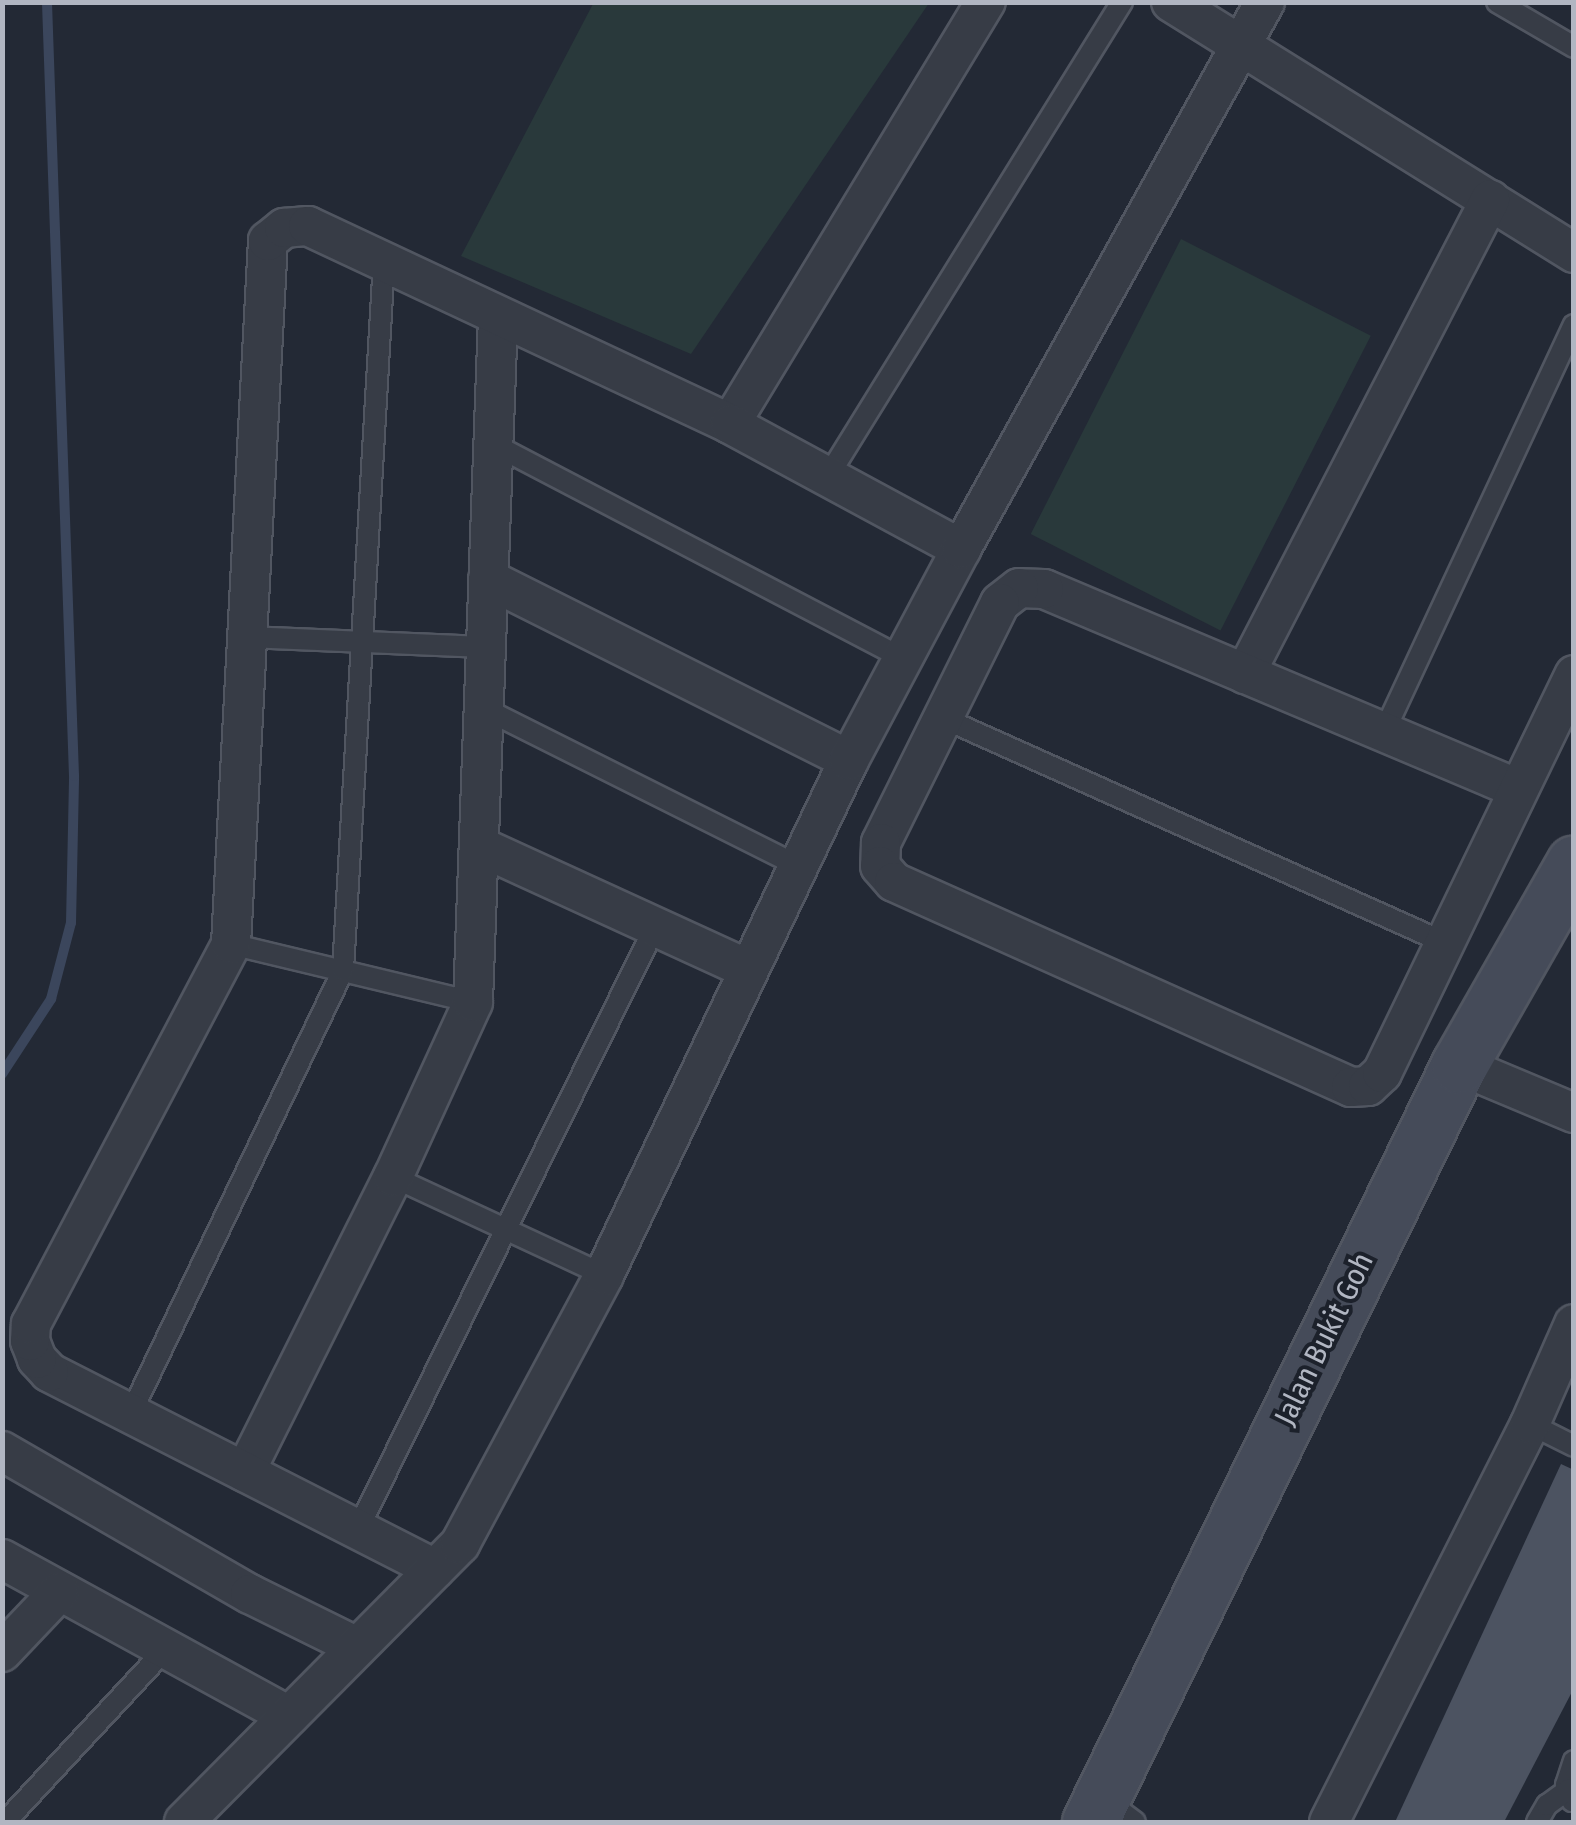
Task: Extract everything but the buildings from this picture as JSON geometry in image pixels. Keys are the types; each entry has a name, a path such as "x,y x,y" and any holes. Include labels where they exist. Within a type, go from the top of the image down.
{"main road":[{"name":"Jalan Bukit Goh","path":"1109,1814 1459,1066 1574,863"}],"street":[{"path":"730,424 986,2"},
{"path":"1171,2 1574,253"},
{"path":"184,1822 460,1544 604,1275 748,969 903,658 1266,2"},
{"path":"1245,674 1490,200"},
{"path":"436,1569 356,1533 49,1372 37,1359 30,1341 32,1324 231,944 268,241 284,228 308,226 730,424 961,549"},
{"path":"245,1472 393,1177 473,1002 487,710 498,316"},
{"path":"488,579 850,760"},
{"path":"1516,788 1044,590 1019,588 1000,603 881,843 880,866 894,882 1333,1079 1351,1086 1368,1086 1382,1073 1574,674"},
{"path":"481,847 748,969"},
{"path":"1459,1066 1574,1113"},
{"path":"1328,1822 1530,1424 1574,1324"},
{"path":"2,1451 250,1594 355,1646"},
{"path":"2,1559 289,1716"},
{"path":"2,1652 59,1592"}],"lane":[{"path":"827,478 1122,2"},
{"path":"1497,2 1574,47"},
{"path":"130,1415 343,970 384,262"},
{"path":"1384,732 1574,325"},
{"path":"495,445 903,658"},
{"path":"245,637 486,646"},
{"path":"487,710 798,866"},
{"path":"943,718 1444,942"},
{"path":"356,1533 656,924"},
{"path":"231,944 473,1002"},
{"path":"393,1177 604,1275"},
{"path":"1530,1424 1574,1446"},
{"path":"5,1822 165,1650"},
{"path":"1538,1822 1547,1805 1571,1796 1566,1776 1574,1761"}],"shaded area":[{"path":"594,2 929,3 691,354 461,256"},
{"path":"1181,239 1371,336 1221,631 1031,534"}],"waterway":[{"path":"2,1074 51,999 71,923 74,776 47,2"}]}
